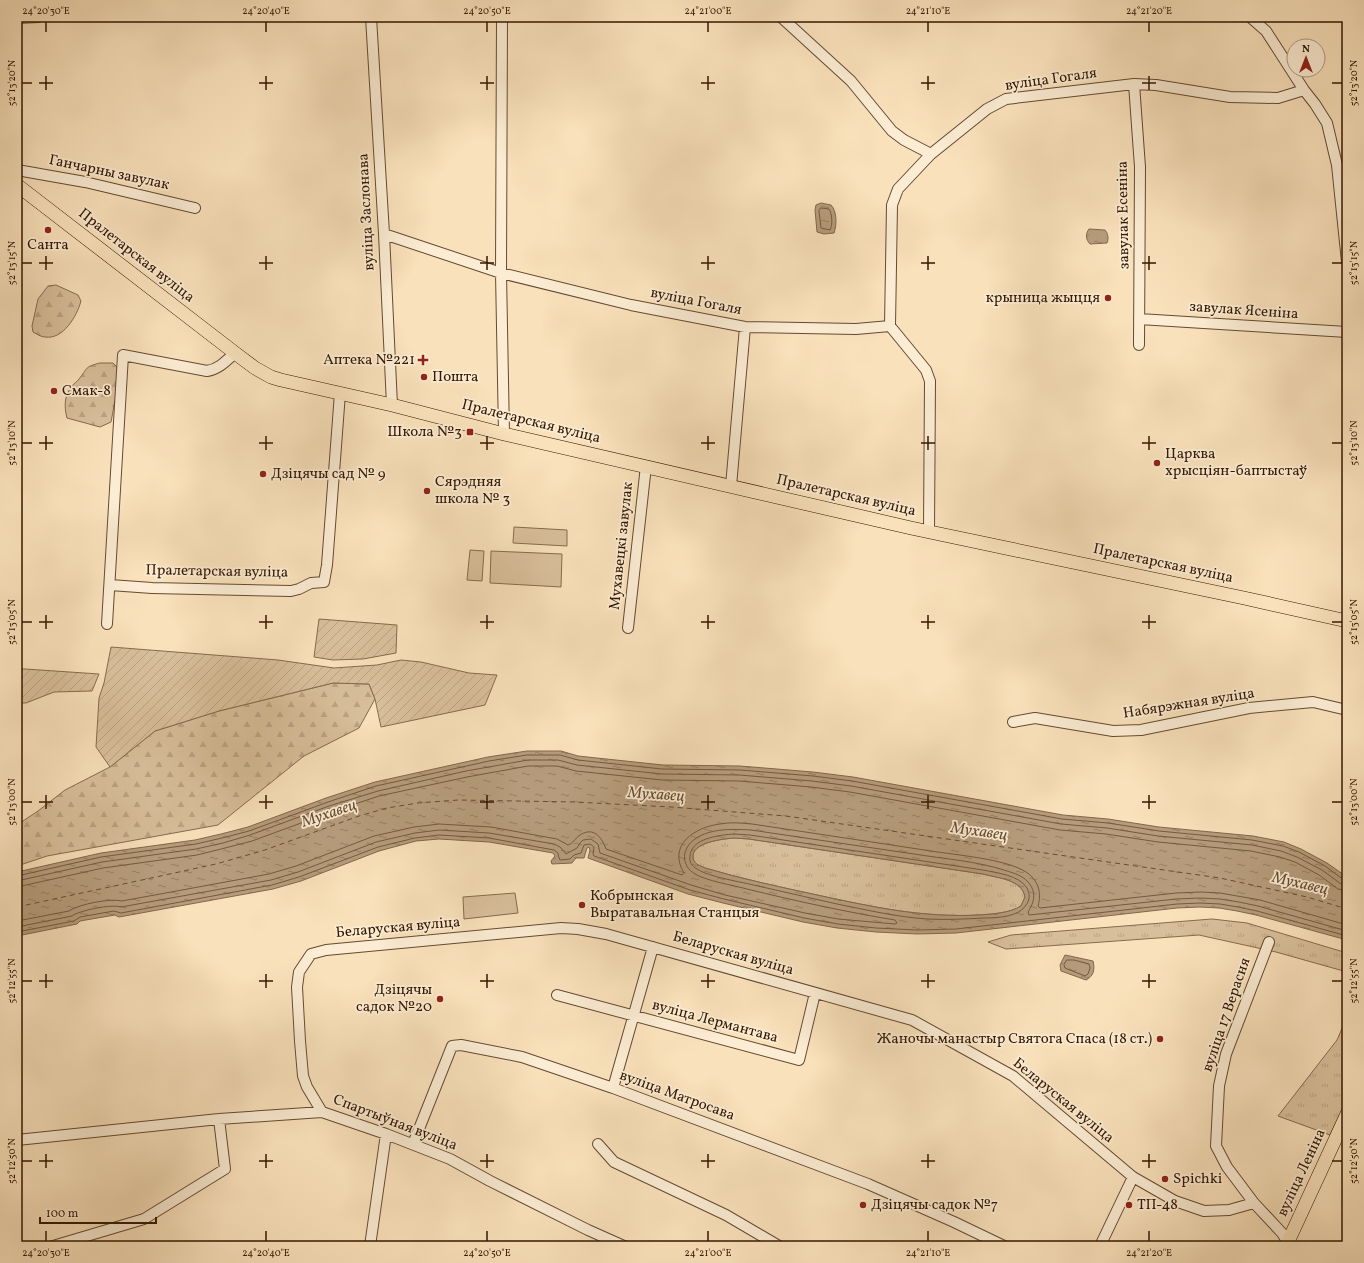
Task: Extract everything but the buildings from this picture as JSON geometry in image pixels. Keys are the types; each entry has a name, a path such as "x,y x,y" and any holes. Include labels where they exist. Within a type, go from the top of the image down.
{"main road":[{"name":"Пралетарская вуліца","path":"17,185 235,353 255,368 271,377 392,405 504,434 929,532 1229,594 1347,621"},
{"name":"вуліца Леніна","path":"1288,1245 1347,1114"}],"street":[{"path":"17,18 38,17"},
{"name":"вуліца Заслонава","path":"371,17 384,234 392,405"},
{"path":"502,17 501,273 504,434"},
{"path":"781,17 851,81 892,131 904,140 931,154"},
{"path":"1250,17 1266,31 1327,123 1337,165 1347,262"},
{"name":"вуліца Гогаля","path":"384,234 501,273 631,304 745,327 856,329 890,326 892,206 898,189 931,154 988,109 1006,98 1134,84 1156,85 1230,97 1278,98 1304,90"},
{"name":"завулак Есеніна","path":"1134,84 1140,168 1139,345"},
{"name":"Ганчарны завулак","path":"17,170 85,182 195,208"},
{"name":"завулак Ясеніна","path":"1140,319 1347,332"},
{"path":"890,326 926,370 930,381 929,532"},
{"path":"730,486 745,327"},
{"path":"107,624 123,355 207,371 215,370 235,353"},
{"name":"Пралетарская вуліца","path":"110,585 152,588 291,591 311,584 324,582 327,565 340,393"},
{"name":"Мухавецкі завулак","path":"628,628 646,466"},
{"name":"Набярэжная вуліца","path":"1013,722 1035,718 1113,731 1141,730 1249,708 1313,702 1347,710"},
{"name":"Беларуская вуліца","path":"322,1112 307,1087 303,1076 300,1041 297,987 299,972 310,954 326,950 561,928 578,929 606,934 912,1020 1013,1076 1134,1177 1175,1201 1204,1211 1229,1210 1254,1202"},
{"name":"вуліца 17 Верасня","path":"1269,942 1226,1054 1219,1086 1216,1146 1228,1167 1254,1202 1282,1233 1288,1245"},
{"path":"613,1088 653,947"},
{"name":"вуліца Лермантава","path":"557,995 800,1060 815,993"},
{"name":"вуліца Матросава","path":"413,1144 452,1046 461,1045 522,1057 613,1088 868,1184 983,1235 1004,1246"},
{"name":"Спартыўная вуліца","path":"17,1140 219,1119 322,1112 386,1134 450,1159 560,1216 624,1246"},
{"path":"53,1246 144,1219 225,1169 219,1119"},
{"path":"370,1246 386,1134"},
{"path":"598,1144 614,1162 726,1215 778,1246"},
{"path":"1100,1246 1134,1177"},
{"path":"980,1246 983,1235"}],"green space":[{"path":"56,285 78,295 81,301 73,320 63,331 52,337 45,337 33,332 32,326 38,299 48,286"},
{"path":"100,363 113,363 117,367 118,384 111,422 100,427 67,418 65,401 67,393 87,368"},
{"path":"514,527 567,530 567,546 513,543"},
{"path":"470,550 484,551 482,581 467,580"},
{"path":"491,551 562,554 561,587 490,583"},
{"path":"319,619 397,625 396,653 363,659 333,660 314,657"},
{"path":"111,647 278,660 334,668 377,665 401,660 421,662 469,673 497,675 485,705 381,727 375,699 369,684 333,683 219,711 155,731 110,767 96,747 99,698 104,683"},
{"path":"17,669 99,674 92,691 54,692 26,703 17,703"},
{"path":"333,683 369,684 375,699 359,728 304,756 218,825 47,856 17,866 17,825 65,790 110,767 155,731 219,711"},
{"path":"734,838 983,874 1002,878 1014,883 1023,891 1025,897 1021,906 1001,913 980,915 938,915 898,911 761,883 705,868 695,862 693,858 697,848 709,842"},
{"path":"515,893 518,913 464,919 463,897"},
{"path":"1212,919 1247,923 1347,953 1347,972 1276,952 1199,935 1006,949 988,942 1011,935"},
{"path":"1347,1017 1347,1099 1330,1135 1278,1116 1337,1040"}],"water":[{"path":"821,203 831,205 833,208 836,222 834,233 824,234 817,232 815,210 816,205"},
{"path":"1089,229 1105,230 1108,236 1107,243 1090,244 1086,237"},
{"name":"Мухавец","path":"527,751 561,751 578,756 663,765 740,766 813,772 853,777 1063,815 1108,819 1159,827 1253,836 1284,842 1327,863 1347,877 1347,940 1256,915 1219,908 1200,907 1177,908 956,933 917,934 837,928 803,922 688,894 588,858 590,850 589,847 587,848 584,858 576,858 572,863 552,864 551,861 555,856 553,853 489,842 439,839 416,841 379,851 301,881 273,889 119,917 115,915 80,921 77,924 17,936 17,872 101,853 195,840 221,834 248,827 326,798 375,782 488,757","holes":["734,838 983,874 1002,878 1014,883 1023,891 1025,897 1021,906 1001,913 980,915 938,915 898,911 858,904 733,876 705,868 695,862 693,858 697,848 709,842"]},
{"path":"1065,955 1093,961 1094,969 1091,976 1086,980 1061,971 1060,965"}],"ferry route":[{"path":"17,907 216,864 265,850 359,816 387,808 418,803 458,800 575,802 671,807 786,816 1220,878 1307,897 1347,909"}],"place":[{"name":"Санта","path":"48,230"},
{"name":"крыница жыцця","path":"1108,298"},
{"name":"Аптека №221","path":"423,360"},
{"name":"Пошта","path":"424,377"},
{"name":"Смак-8","path":"54,391"},
{"name":"Школа №3","path":"470,432"},
{"name":"Царква хрысціян-баптыстаў","path":"1157,463"},
{"name":"Дзіцячы сад № 9","path":"263,474"},
{"name":"Сярэдняя школа № 3","path":"427,491"},
{"name":"Кобрынская Выратавальная Станцыя","path":"582,905"},
{"name":"Дзіцячы садок №20","path":"440,999"},
{"name":"Жаночы манастыр Святога Спаса (18 ст.)","path":"1160,1039"},
{"name":"Spichki","path":"1165,1179"},
{"name":"Дзіцячы садок №7","path":"863,1205"},
{"name":"ТП-48","path":"1129,1205"}]}
